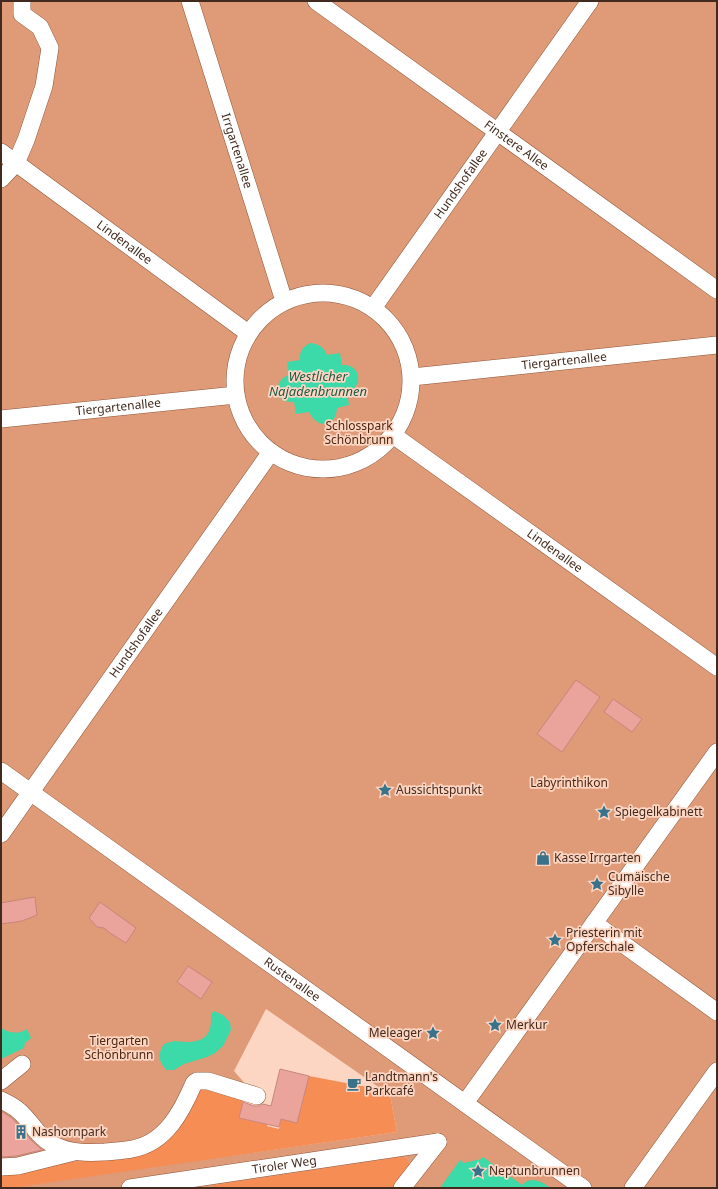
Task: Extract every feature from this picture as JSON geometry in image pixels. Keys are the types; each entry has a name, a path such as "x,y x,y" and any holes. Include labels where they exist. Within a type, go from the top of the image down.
{"street":[{"path":"1,179 16,163 26,140 44,86 50,48 40,27 22,14 22,1"},
{"name":"Irrgartenallee","path":"190,1 284,301"},
{"name":"Finstere Allee","path":"316,1 717,290"},
{"name":"Hundshofallee","path":"373,308 590,1"},
{"name":"Lindenallee","path":"1,152 248,333"},
{"path":"316,293 347,296 373,308 391,325 401,339 408,357 412,377 410,396 405,414 394,435 371,455 347,466 323,469 308,468 292,464 271,452 247,427 236,396 234,376 238,356 248,333 268,312 284,301 316,293"},
{"name":"Tiergartenallee","path":"412,377 717,345"},
{"name":"Tiergartenallee","path":"1,419 236,396"},
{"name":"Lindenallee","path":"394,435 717,667"},
{"name":"Hundshofallee","path":"1,834 271,452"},
{"path":"465,1103 717,752"},
{"name":"Rustenallee","path":"1,771 583,1188"},
{"path":"594,923 717,1012"},
{"path":"1,1081 22,1064"},
{"path":"633,1188 717,1071"},
{"path":"1,1167 18,1166 74,1152 132,1149 145,1146 163,1134 172,1124 194,1083 197,1081 208,1082 257,1096"},
{"path":"1,1100 10,1104 20,1112 39,1134 53,1145 74,1152"},
{"name":"Tiroler Weg","path":"130,1188 438,1142 402,1188"}],"green space":[{"name":"Schlosspark Schönbrunn","path":"1,1 717,1 717,1188 1,1188","holes":["266,1009 390,1095 397,1132 229,1156 247,1086 234,1071"]}],"shaded area":[{"path":"309,1076 383,1090 390,1095 397,1132 11,1188 1,1188 1,1173 133,1153 200,1088 244,1099 239,1118 267,1124 267,1126 279,1129 281,1119 297,1123"},
{"path":"400,1157 408,1160 409,1168 394,1188 213,1188 214,1185"}],"water":[{"name":"Westlicher Najadenbrunnen","path":"311,343 321,346 327,355 340,353 342,365 348,365 353,368 358,376 358,381 353,390 347,393 349,405 337,408 336,415 330,423 326,424 312,418 309,412 296,414 294,402 282,400 278,392 280,381 289,375 287,362 300,360 302,350"},
{"path":"214,1011 223,1015 230,1022 231,1030 223,1046 215,1053 207,1057 184,1064 174,1070 166,1070 159,1057 164,1044 174,1041 193,1042 203,1038 209,1031 211,1014"},
{"path":"1,1028 14,1033 27,1029 31,1038 25,1043 24,1048 1,1059"},
{"name":"Neptunbrunnen","path":"483,1157 522,1185 529,1180 536,1180 551,1188 440,1188 460,1160 464,1163 481,1159"}],"building":[{"path":"576,680 600,697 562,752 537,734"},
{"path":"613,699 642,719 632,732 604,712"},
{"path":"35,897 37,915 22,921 1,924 1,903"},
{"path":"100,902 136,928 126,943 104,928 97,927 89,918"},
{"path":"188,966 212,982 201,999 177,982"},
{"path":"280,1069 309,1076 297,1123 281,1119 279,1127 239,1118 243,1102 254,1106 263,1104 271,1106"},
{"path":"1,1111 12,1118 42,1150 16,1156 1,1157"}],"place":[{"name":"Aussichtspunkt","path":"385,790"},
{"name":"Spiegelkabinett","path":"604,812"},
{"name":"Kasse Irrgarten","path":"543,858"},
{"name":"Cumäische Sibylle","path":"597,884"},
{"name":"Priesterin mit Opferschale","path":"555,940"},
{"name":"Merkur","path":"495,1025"},
{"name":"Meleager","path":"433,1033"},
{"name":"Landtmann's Parkcafé","path":"354,1084"},
{"name":"Nashornpark","path":"21,1132"},
{"name":"Neptunbrunnen","path":"478,1171"}],"park label":[{"name":"Labyrinthikon","path":"569,783"},
{"name":"Tiergarten Schönbrunn","path":"119,1048"}]}
